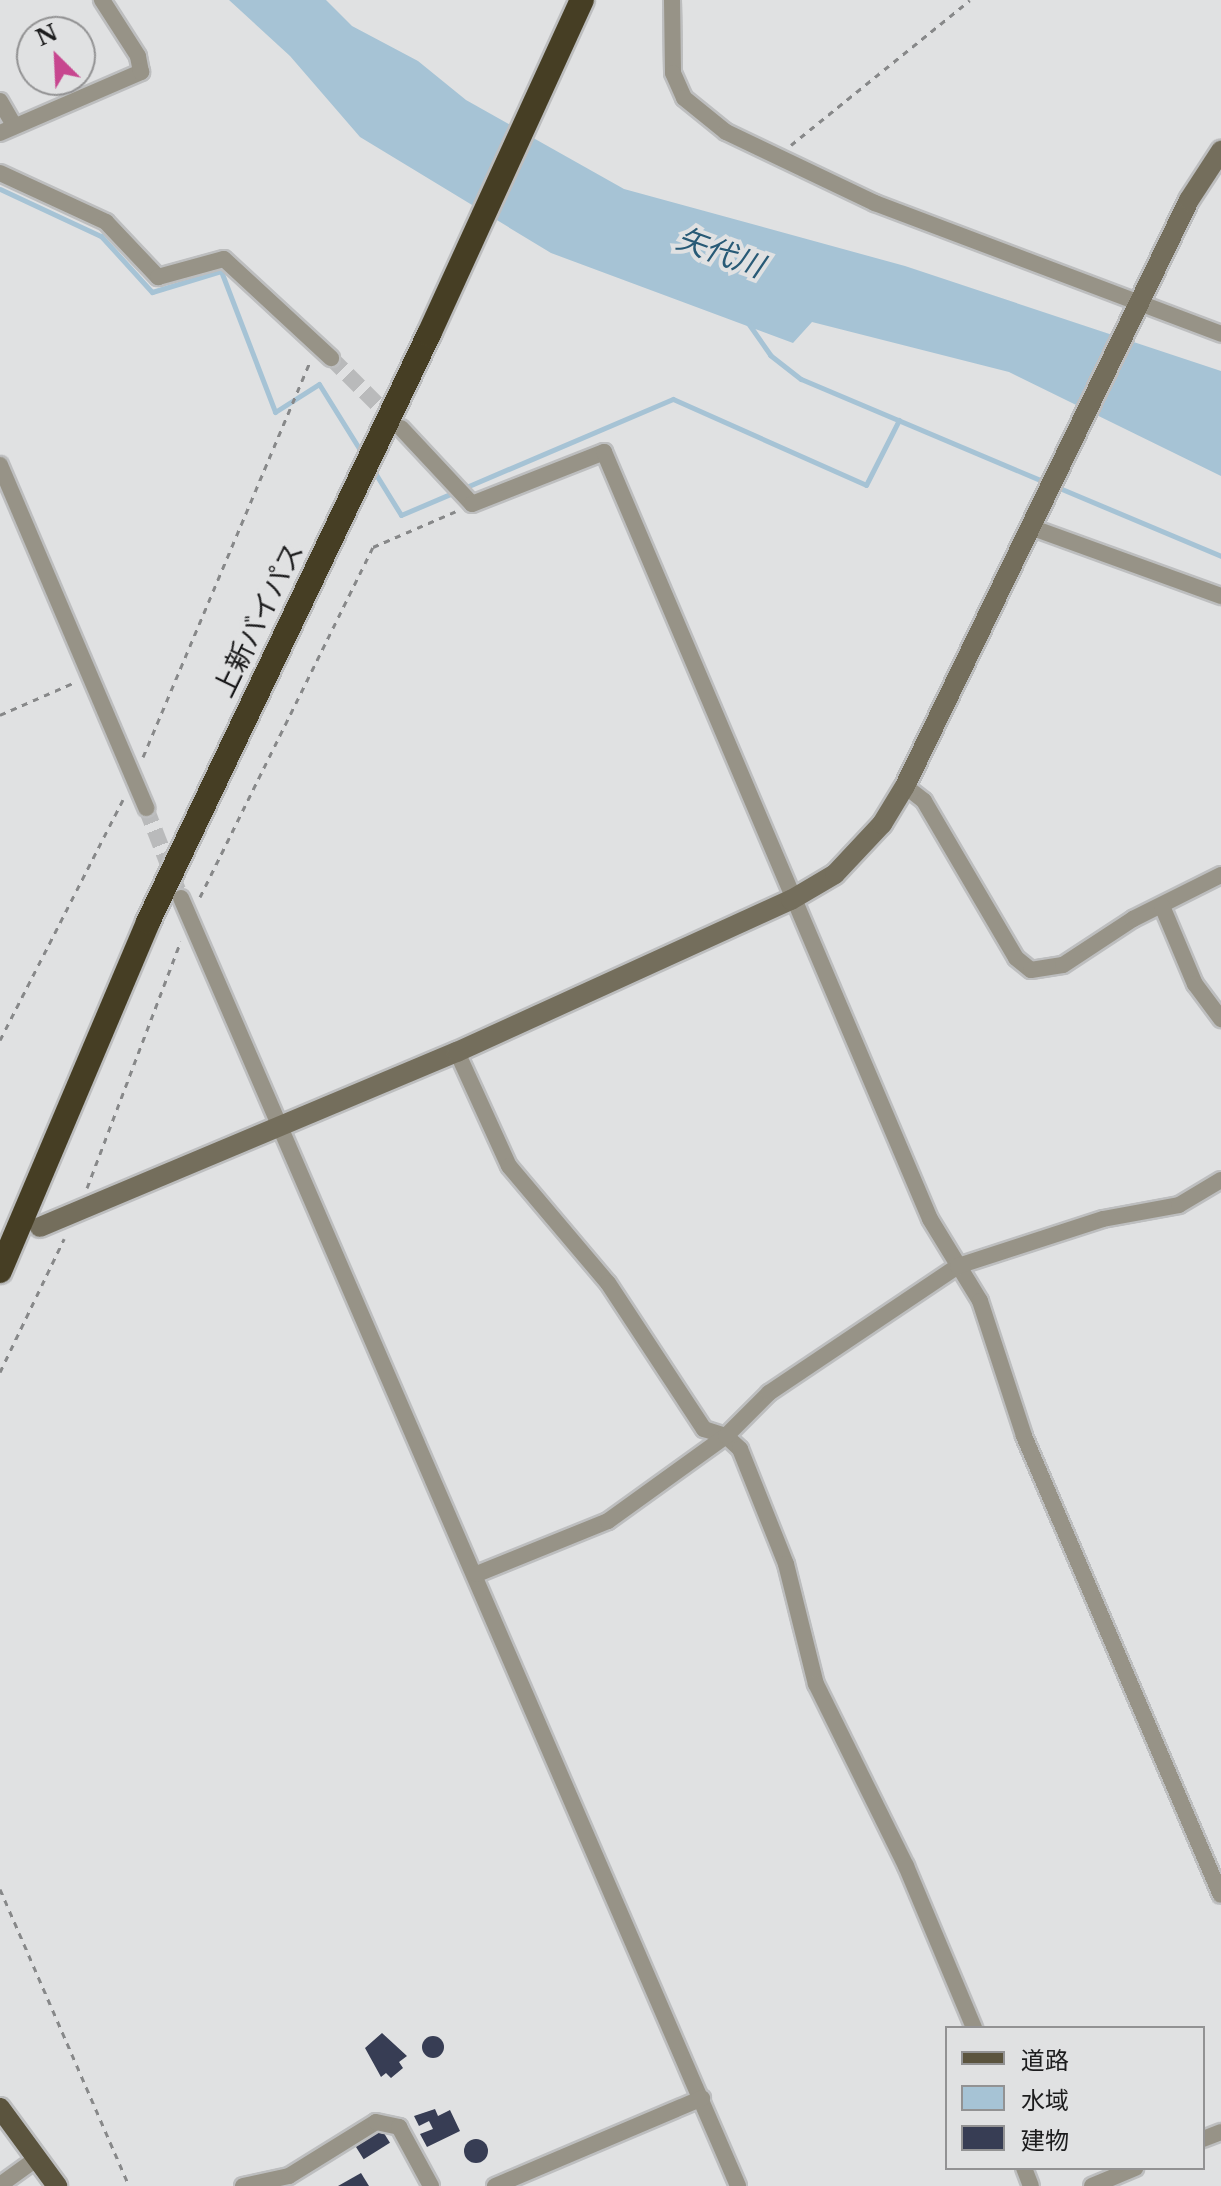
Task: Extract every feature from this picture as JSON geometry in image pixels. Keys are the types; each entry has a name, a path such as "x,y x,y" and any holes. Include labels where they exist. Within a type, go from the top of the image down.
{"highway":[{"name":"上新バイパス","path":"0,1271 148,922 429,334 581,2"}],"main road":[{"path":"0,2108 57,2186"}],"street":[{"path":"0,101 7,129 141,72 138,56 102,0"},
{"path":"672,0 673,73 684,98 726,132 775,158 1019,261 1140,308 1221,334"},
{"path":"40,1227 457,1052 791,900 835,874 866,844 905,786 1140,308 1189,200 1221,151"},
{"path":"0,173 106,222 158,277 224,259 331,358"},
{"path":"401,428 472,504 604,452 791,900 930,1219 980,1301 1024,1436 1221,1895"},
{"path":"0,465 146,808"},
{"path":"1036,522 1221,596"},
{"path":"905,786 924,801 1016,958 1031,970 1063,965 1221,875"},
{"path":"181,898 477,1574 738,2186"},
{"path":"1162,906 1195,984 1221,1019"},
{"path":"457,1052 509,1166 608,1283 704,1429 726,1436 740,1449 786,1564 816,1684 906,1866 973,2026"},
{"path":"477,1574 608,1521 726,1436 769,1393 958,1266 1103,1219 1179,1205 1221,1180"},
{"path":"495,2186 702,2098"},
{"path":"243,2186 289,2176 376,2122 399,2127 431,2186"},
{"path":"0,2185 36,2159"},
{"path":"1092,2186 1130,2170"}],"path":[{"path":"775,158 970,0"},
{"path":"0,1040 133,780 318,344"},
{"path":"0,1372 77,1212 189,918 373,547 472,504"},
{"path":"0,715 89,676"},
{"path":"0,1889 129,2186"}],"water":[{"name":"矢代川","path":"229,0 326,0 352,26 418,61 466,100 624,189 905,266 1221,371 1221,476 1009,372 812,322 793,343 551,253 360,137 290,56"}],"building":[{"path":"382,2033 407,2056 399,2062 403,2068 391,2078 386,2073 381,2077 365,2048"},
{"path":"429,2036 437,2036 444,2047 437,2058 429,2058 422,2051 422,2043"},
{"path":"435,2109 438,2116 450,2110 460,2131 427,2147 420,2134 433,2129 429,2121 419,2126 414,2116"},
{"path":"382,2130 390,2143 364,2159 356,2146"},
{"path":"476,2139 485,2142 488,2151 485,2160 476,2163 467,2160 464,2151 467,2142"},
{"path":"361,2173 369,2186 338,2186"}],"waterway":[{"path":"0,189 101,236 152,292 221,271 275,412 319,384 362,453"},
{"path":"748,323 770,355 801,379 1047,483"},
{"path":"464,488 673,399 866,485 899,420"},
{"path":"372,468 401,515 455,492"},
{"path":"1057,487 1221,556"}],"tunnel":[{"path":"331,358 395,422"},
{"path":"146,808 181,898"}]}
